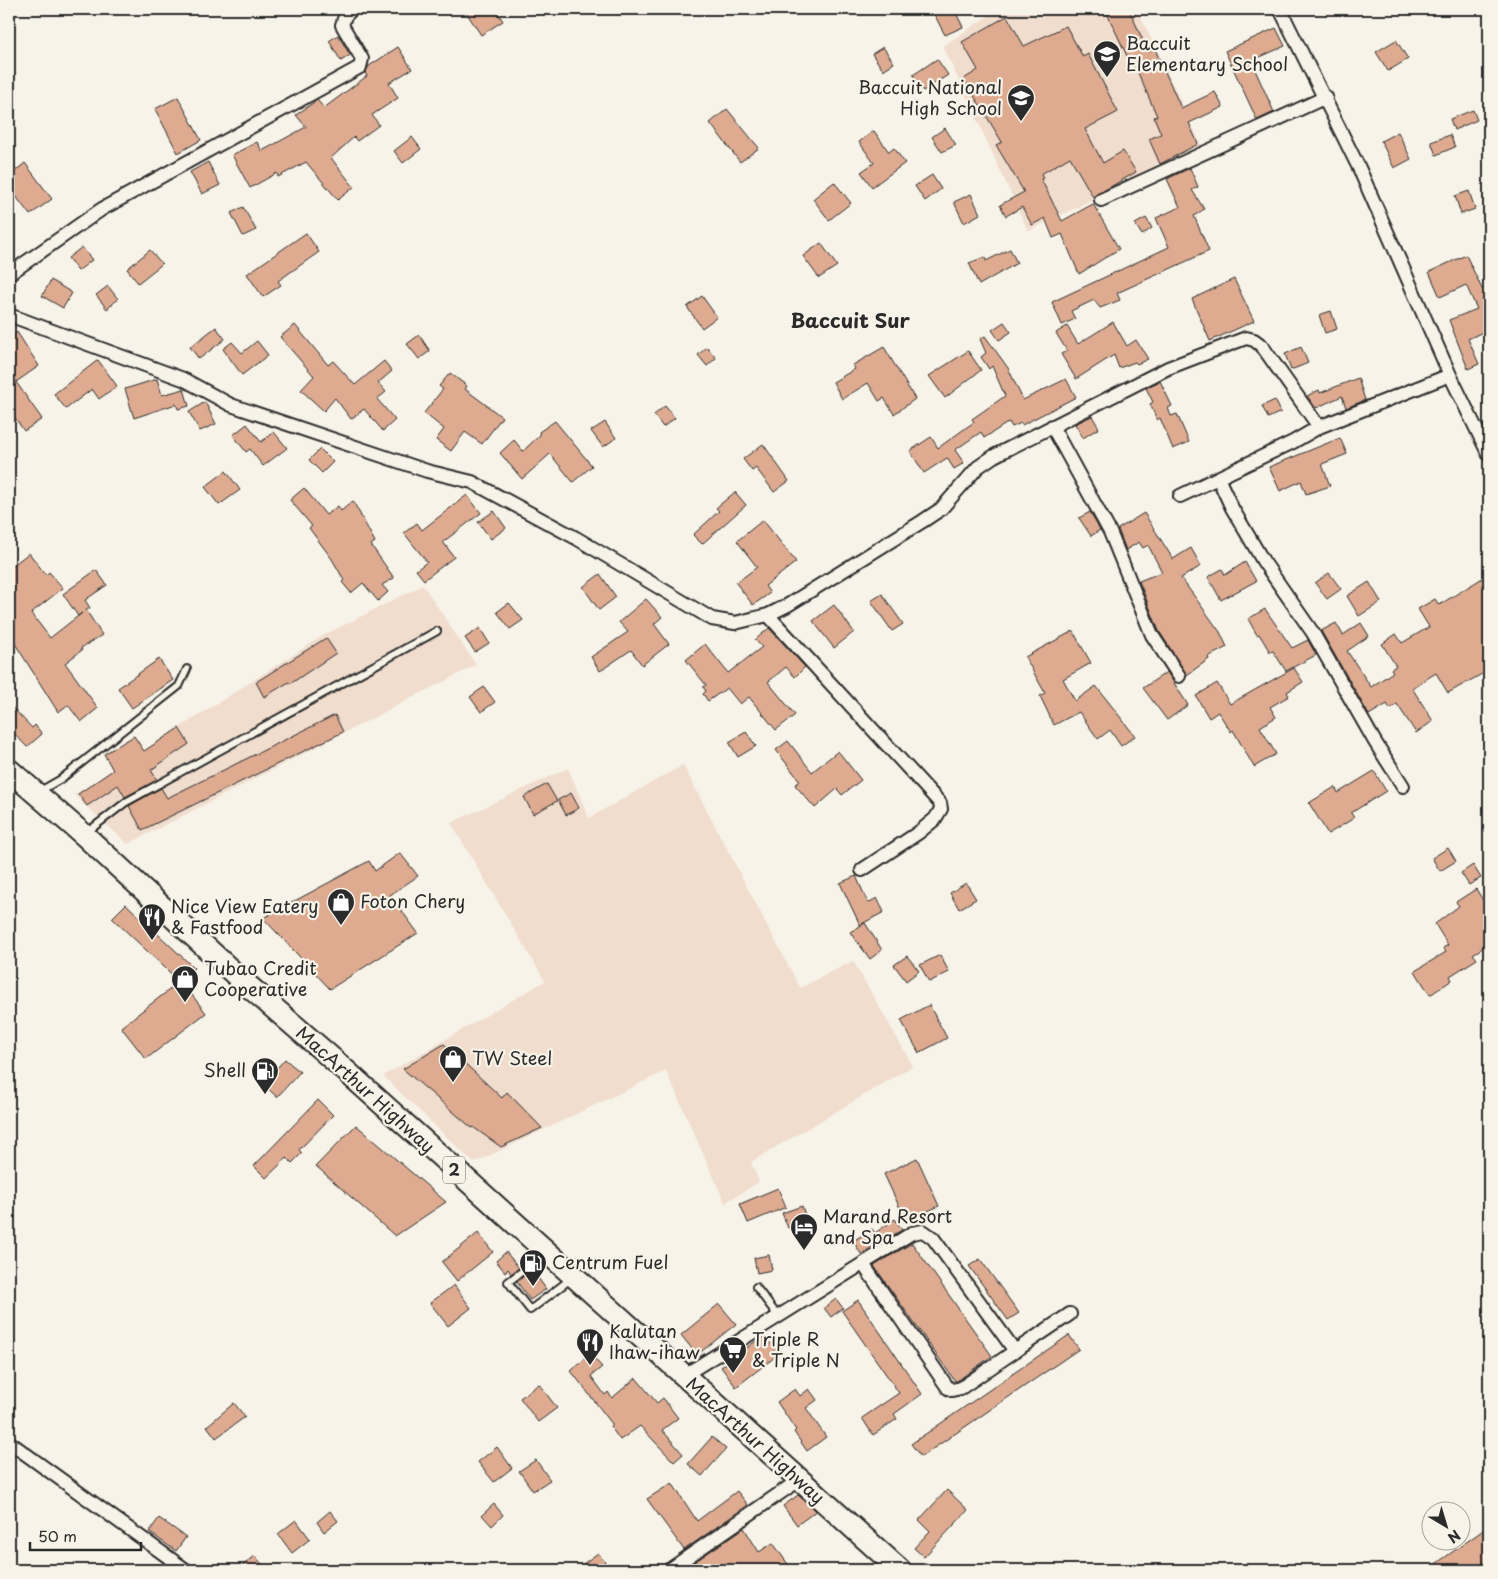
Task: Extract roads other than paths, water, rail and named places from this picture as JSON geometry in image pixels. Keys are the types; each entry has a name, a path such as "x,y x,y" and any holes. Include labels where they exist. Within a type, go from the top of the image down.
{"highway":[{"name":"MacArthur Highway","path":"9,770 84,835 237,976 336,1062 900,1570"}],"street":[{"path":"9,274 119,199 360,67 362,59 342,25 344,16 352,9"},
{"path":"1280,9 1326,97 1450,375 1489,455"},
{"path":"1100,200 1326,97"},
{"path":"9,315 183,379 232,405 428,471 472,482 585,543 712,619 735,623 768,615 788,605 923,522 942,509 978,467 1052,426 1168,368 1246,338 1254,340 1262,346 1319,427"},
{"path":"1180,496 1293,442 1319,427 1450,375"},
{"path":"1052,426 1116,545 1143,618 1179,676"},
{"path":"1218,478 1232,508 1258,554 1313,632 1375,742 1403,786"},
{"path":"768,615 940,803 941,809 930,824 862,870"},
{"path":"683,1376 912,1233 923,1230 928,1233 1015,1351"},
{"path":"863,1264 948,1388 952,1390 961,1388 1070,1314"},
{"path":"9,1442 186,1570"},
{"path":"669,1570 799,1480"}],"lane":[{"path":"84,835 126,802 437,631"},
{"path":"36,794 61,779 178,686 187,668"},
{"path":"546,1253 508,1282 530,1310 573,1277"},
{"path":"756,1287 778,1316"}],"place":[{"name":"Baccuit Elementary School","path":"1107,78"},
{"name":"Baccuit National High School","path":"1021,122"},
{"name":"Foton Chery","path":"341,926"},
{"name":"Nice View Eatery & Fastfood","path":"152,941"},
{"name":"Tubao Credit Cooperative","path":"185,1003"},
{"name":"TW Steel","path":"453,1083"},
{"name":"Shell","path":"265,1095"},
{"name":"Marand Resort and Spa","path":"804,1251"},
{"name":"Centrum Fuel","path":"533,1287"},
{"name":"Kalutan Ihaw-ihaw","path":"590,1366"},
{"name":"Triple R & Triple N","path":"733,1374"}],"district":[{"name":"Baccuit Sur","path":"850,321"}]}
